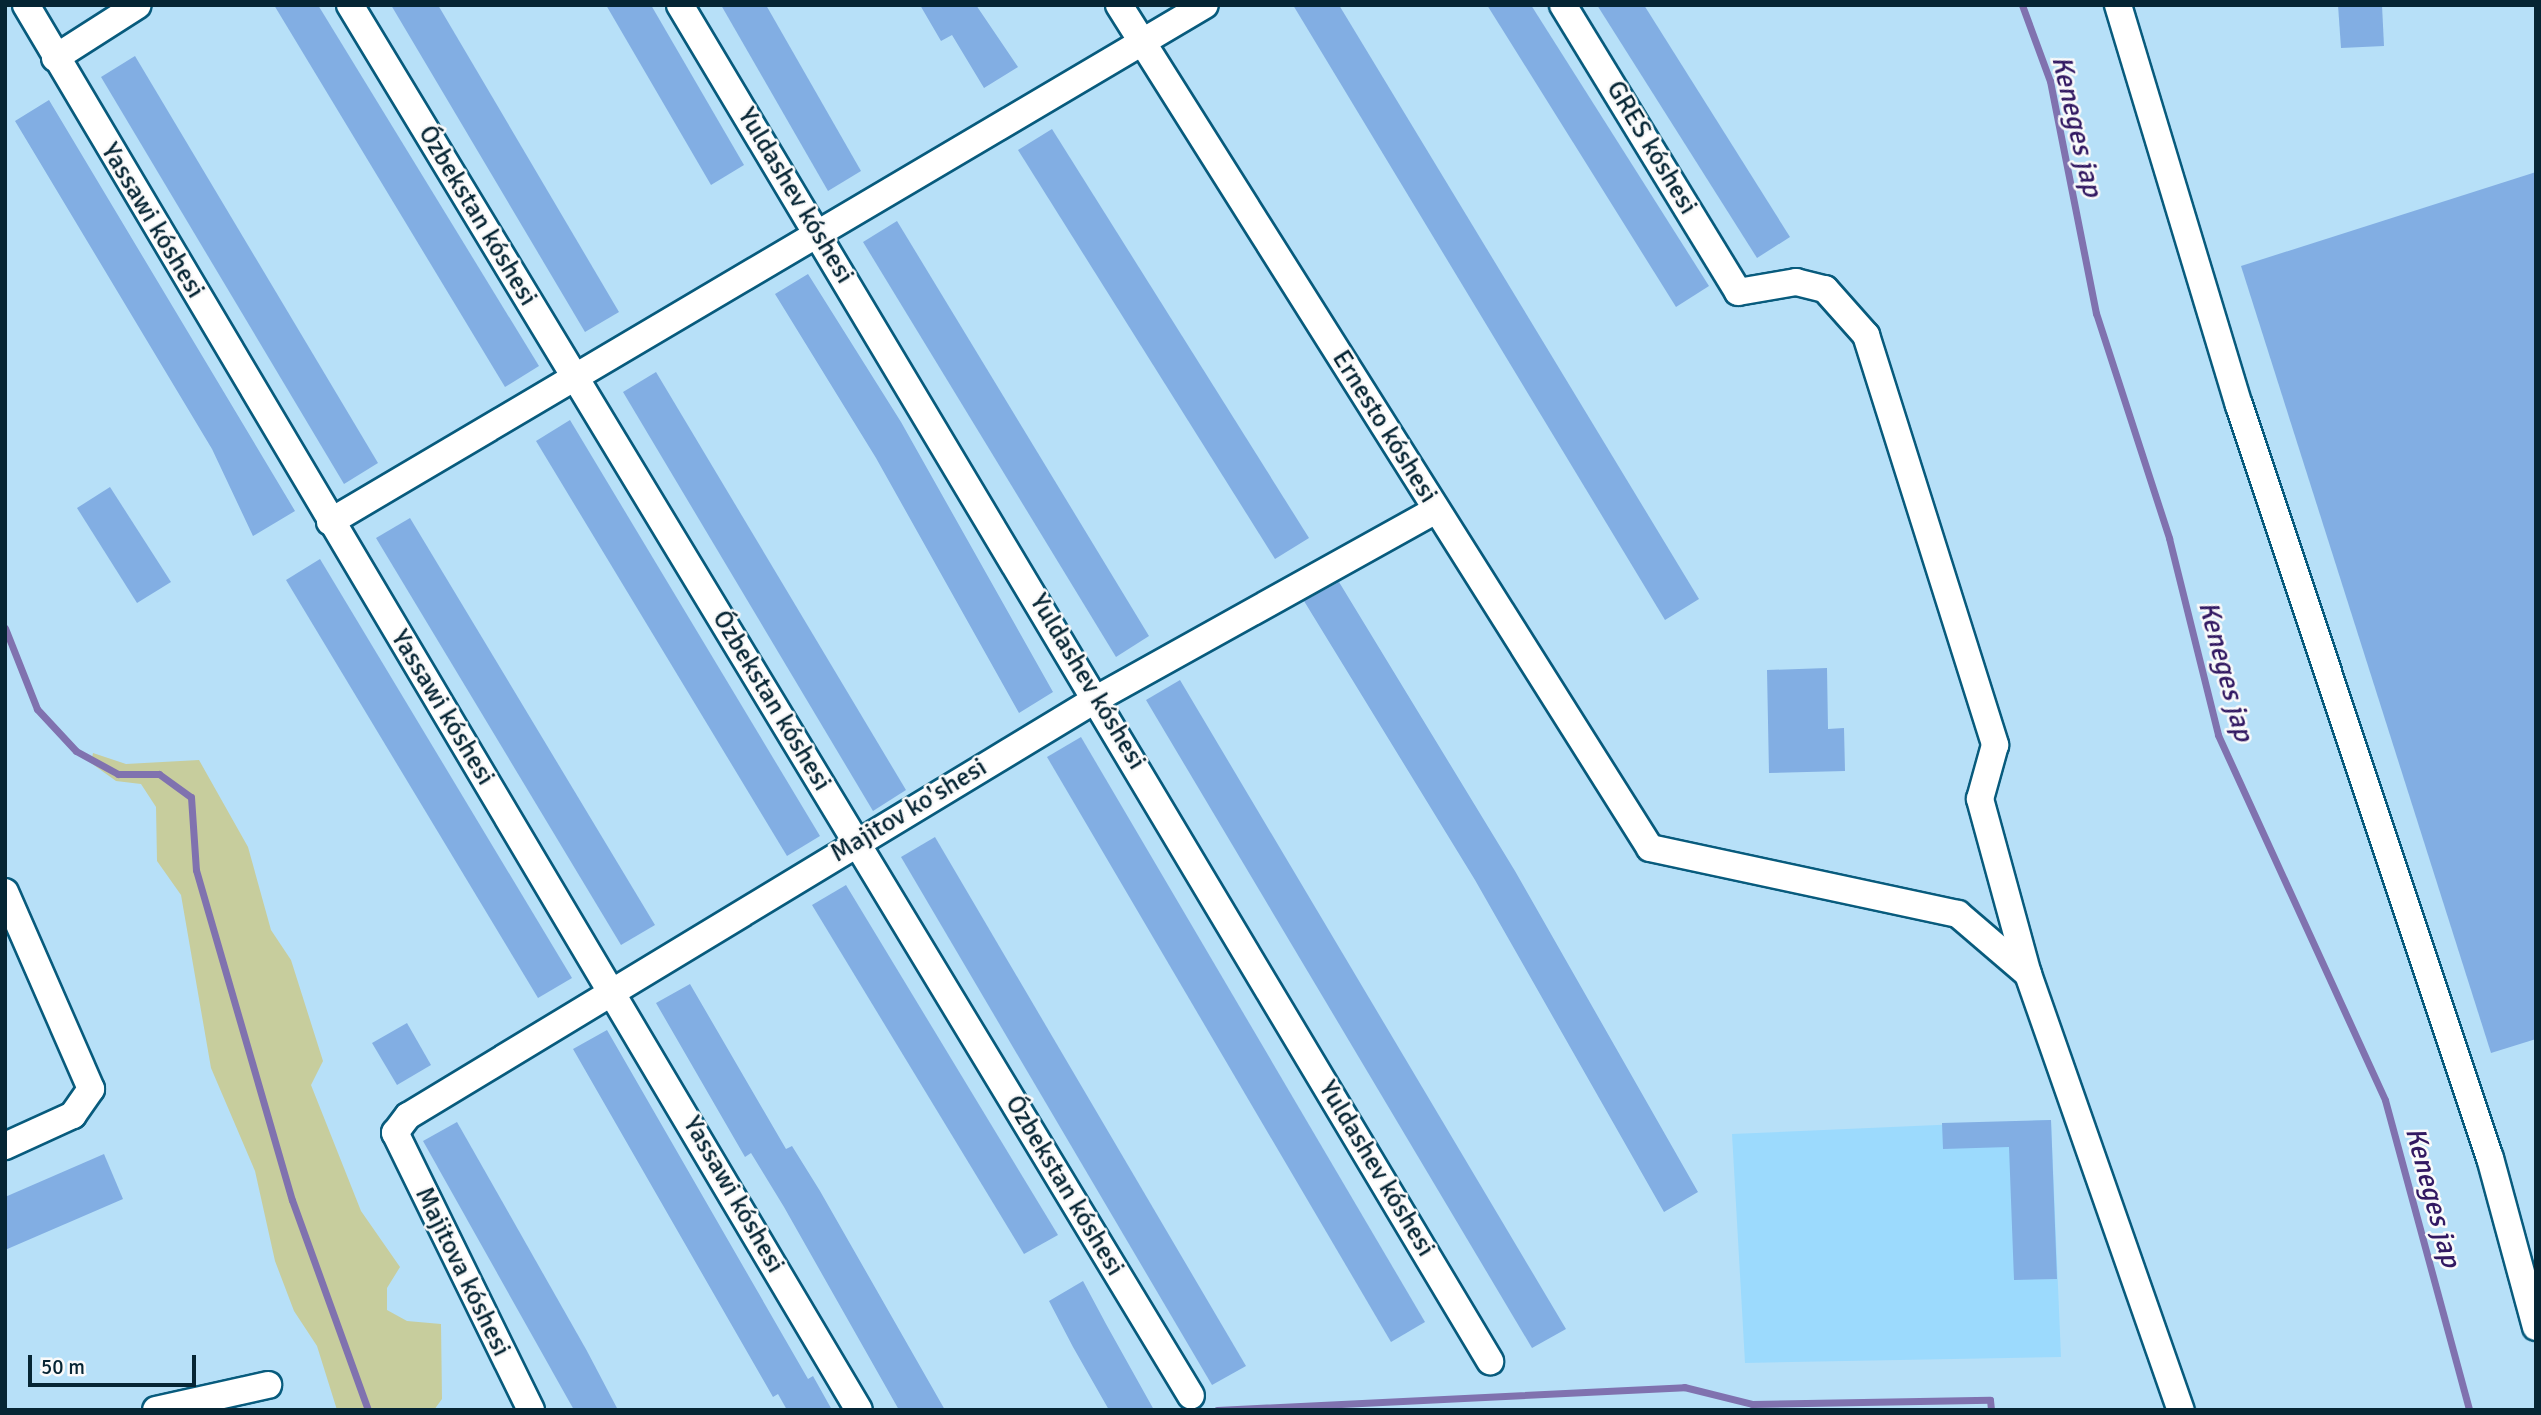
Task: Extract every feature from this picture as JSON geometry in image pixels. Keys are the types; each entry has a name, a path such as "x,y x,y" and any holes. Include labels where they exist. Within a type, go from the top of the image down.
{"street":[{"name":"Yassawi kóshesi","path":"26,5 330,522 612,989 859,1410"},
{"path":"55,58 138,5"},
{"name":"Ózbekstan kóshesi","path":"350,5 1191,1396"},
{"name":"Yuldashev kóshesi","path":"680,5 1098,698 1490,1361"},
{"name":"Ernesto kóshesi","path":"1119,5 1650,848 1958,914 2028,974"},
{"path":"330,522 1205,5"},
{"name":"GRES kóshesi","path":"1563,5 1738,292 1796,282 1825,289 1866,335 1994,745 1980,799 2028,974"},
{"path":"2118,5 2239,405 2490,1158 2536,1327"},
{"name":"Majitov ko'shesi","path":"395,1133 408,1116 612,989 857,842 1098,698 1436,510"},
{"path":"5,892 91,1089 73,1115 5,1146"},
{"path":"2028,974 2181,1410"},
{"name":"Majitova kóshesi","path":"395,1133 531,1410"},
{"path":"156,1410 268,1385"}],"shaded area":[{"path":"2051,1120 2061,1357 1745,1363 1732,1134"}],"green space":[{"path":"93,753 126,764 199,760 248,847 271,930 291,960 323,1061 311,1085 361,1211 400,1267 387,1288 387,1310 407,1321 441,1324 442,1399 434,1410 337,1410 317,1346 294,1311 275,1261 255,1171 211,1068 181,895 157,861 156,807 141,784 116,781 91,763"}],"building":[{"path":"274,5 318,5 539,366 505,387"},
{"path":"391,5 438,5 619,312 585,332"},
{"path":"606,5 651,5 744,165 711,185"},
{"path":"721,5 766,5 861,171 828,191"},
{"path":"920,5 976,5 1018,67 984,88 952,35 941,41"},
{"path":"1293,5 1339,5 1699,599 1665,620"},
{"path":"1487,5 1531,5 1709,286 1676,307"},
{"path":"1597,5 1644,5 1790,237 1757,258"},
{"path":"2338,5 2382,5 2384,46 2341,48"},
{"path":"135,56 378,463 344,484 101,77"},
{"path":"49,100 295,511 253,536 212,449 15,121"},
{"path":"1052,129 1309,538 1275,559 1018,150"},
{"path":"2536,172 2536,1039 2491,1053 2241,266"},
{"path":"897,221 1149,636 1116,657 863,242"},
{"path":"808,274 901,422 1053,692 1019,713 876,458 775,294"},
{"path":"656,372 906,790 873,811 623,392"},
{"path":"570,420 820,836 787,856 536,441"},
{"path":"110,487 171,582 137,603 77,508"},
{"path":"410,518 655,925 621,945 376,538"},
{"path":"320,559 572,978 538,998 286,580"},
{"path":"1339,582 1515,871 1698,1192 1664,1212 1475,880 1304,601"},
{"path":"1827,668 1828,729 1844,728 1845,771 1769,773 1767,670"},
{"path":"1180,680 1566,1329 1532,1348 1146,700"},
{"path":"1081,737 1425,1322 1391,1342 1047,757"},
{"path":"935,837 1246,1366 1212,1385 901,857"},
{"path":"846,885 1058,1235 1024,1254 812,905"},
{"path":"690,984 786,1149 792,1146 820,1191 945,1410 899,1410 784,1207 751,1153 745,1157 656,1003"},
{"path":"407,1023 431,1065 397,1085 372,1043"},
{"path":"607,1030 808,1379 813,1376 832,1410 787,1410 778,1394 773,1397 573,1049"},
{"path":"2051,1120 2057,1279 2014,1280 2009,1147 1943,1149 1942,1123"},
{"path":"457,1122 618,1410 574,1410 423,1141"},
{"path":"104,1154 123,1199 5,1250 5,1197"},
{"path":"1083,1281 1154,1410 1109,1410 1073,1347 1049,1301"}],"waterway":[{"name":"Keneges jap","path":"2022,5 2050,81 2096,313 2169,538 2218,735 2385,1100 2469,1410"},
{"path":"5,628 37,709 76,751 118,774 159,774 191,797 196,870 292,1200 368,1410"},
{"path":"1217,1410 1684,1387 1752,1404 1990,1400 1991,1410"}]}
